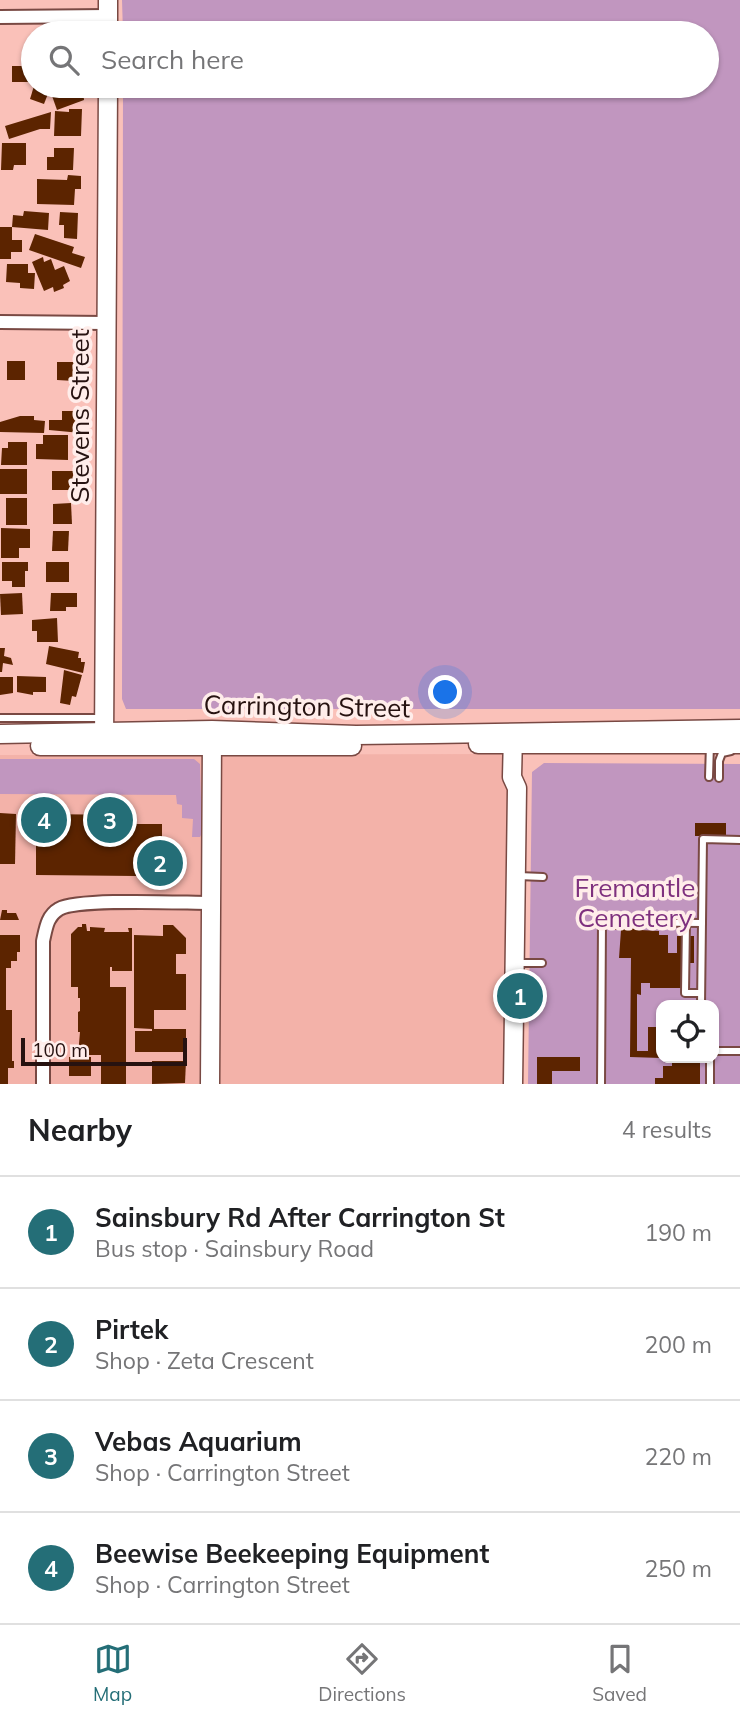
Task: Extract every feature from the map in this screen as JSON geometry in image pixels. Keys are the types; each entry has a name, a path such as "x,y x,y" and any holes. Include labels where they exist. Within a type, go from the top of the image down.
{"street":[{"path":"0,17 108,16"},
{"name":"Stevens Street","path":"104,733 108,98"},
{"path":"0,322 106,323"},
{"name":"Carrington Street","path":"0,734 104,733 212,738 710,736 740,729"},
{"name":"Carrington Street","path":"0,746 104,733"},
{"name":"Carrington Street","path":"710,736 740,744"},
{"path":"513,1084 517,788 523,776 519,737"},
{"path":"210,1084 212,738"},
{"path":"43,1084 43,941 48,919 58,909 86,904 211,903"}],"lane":[{"path":"0,718 104,733"},
{"path":"709,777 710,736"},
{"path":"719,778 722,753 740,751"},
{"path":"701,1000 703,839 740,840"},
{"path":"516,876 543,877"},
{"path":"601,1084 602,922 702,923"},
{"path":"686,922 685,993 701,993"},
{"path":"514,963 542,964"},
{"path":"719,1051 740,1051"},
{"path":"710,1063 710,1084"}],"shaded area":[{"path":"509,754 504,1084 0,1084 0,755"}],"green space":[{"path":"122,0 740,0 740,709 126,709 122,699 123,98 719,98 719,21 123,21"},
{"path":"0,759 194,759 200,764 202,833 200,837 192,837 193,819 182,818 182,805 177,804 176,795 0,794"},
{"name":"Fremantle Cemetery","path":"544,763 740,764 740,1084 528,1084 532,772"}],"building":[{"path":"12,66 21,66 21,82 12,82"},
{"path":"30,98 46,98 44,104"},
{"path":"53,98 84,98 84,100 57,110"},
{"path":"69,109 82,109 81,136 54,136 55,111 69,112"},
{"path":"51,112 50,129 40,129 9,139 5,126"},
{"path":"2,143 26,143 26,165 14,165 13,170 1,170"},
{"path":"54,148 74,148 73,170 47,170 47,157 54,157"},
{"path":"68,175 81,176 81,189 75,189 74,205 37,204 37,179 67,180"},
{"path":"24,211 49,213 48,230 12,227 13,215 23,216"},
{"path":"60,212 78,213 77,239 64,238 64,225 59,225"},
{"path":"0,227 12,227 12,240 22,240 22,252 11,252 11,259 0,259"},
{"path":"35,234 74,247 72,253 85,257 81,268 29,250"},
{"path":"43,257 44,262 51,259 55,270 64,266 70,281 63,285 64,288 54,292 53,287 44,291 32,262"},
{"path":"7,264 28,264 28,273 35,273 34,289 20,288 20,283 6,282"},
{"path":"7,361 25,361 25,380 7,380"},
{"path":"57,362 75,362 74,381 57,380"},
{"path":"62,411 81,411 81,433 49,430 49,420 62,420"},
{"path":"20,416 34,416 34,420 45,421 44,433 0,432 0,422"},
{"path":"43,435 68,435 68,460 36,459 36,444 43,444"},
{"path":"8,442 27,442 27,465 1,465 2,448 8,448"},
{"path":"0,469 27,469 27,494 0,494"},
{"path":"52,471 73,471 73,490 52,490"},
{"path":"6,498 27,498 27,525 6,525"},
{"path":"71,503 72,524 53,524 53,504"},
{"path":"1,528 30,529 30,548 19,548 19,558 1,558"},
{"path":"53,531 69,531 68,551 52,551"},
{"path":"2,562 28,562 25,587 12,587 12,581 2,581"},
{"path":"46,562 69,562 69,582 46,582"},
{"path":"22,593 23,614 1,615 0,594"},
{"path":"51,593 77,593 77,607 66,607 66,611 50,611"},
{"path":"57,618 58,642 37,642 37,631 32,631 32,620"},
{"path":"49,646 79,652 78,658 85,662 83,673 46,664"},
{"path":"0,648 5,648 4,656 11,658 13,665 3,663 2,672 0,672"},
{"path":"64,670 82,675 76,697 72,696 70,705 60,703"},
{"path":"17,676 46,677 46,692 33,692 33,695 17,692"},
{"path":"0,677 13,677 13,693 0,695"},
{"path":"0,813 16,814 15,864 0,864"},
{"path":"36,814 136,815 136,824 162,824 162,849 175,849 175,877 146,877 146,862 136,862 136,876 36,875"},
{"path":"695,823 726,823 726,836 695,836"},
{"path":"2,910 16,913 19,920 0,920"},
{"path":"613,916 641,916 640,930 659,931 659,935 668,935 668,953 677,953 677,936 694,936 694,963 681,963 681,988 650,988 650,983 641,983 641,995 637,994 637,1051 648,1051 648,1027 656,1027 656,1058 630,1057 631,958 619,958 621,930 613,930"},
{"path":"82,924 86,924 87,931 90,931 90,927 105,928 104,932 129,932 128,928 132,928 132,971 112,971 110,967 110,987 126,987 126,1084 101,1084 101,1055 78,1055 80,998 78,987 71,987 71,934 78,927 82,927"},
{"path":"163,925 173,925 186,938 186,954 176,954 176,974 186,974 186,1010 154,1010 154,1029 186,1029 186,1052 135,1052 135,1031 152,1029 134,1028 134,935 163,936"},
{"path":"0,935 20,935 17,961 11,961 11,968 6,968 6,1010 12,1010 14,1061 14,1068 8,1068 8,1084 0,1084"},
{"path":"69,1057 91,1057 91,1076 69,1076"},
{"path":"537,1057 580,1057 580,1071 552,1071 552,1084 537,1084"},
{"path":"152,1061 186,1061 185,1083 152,1084"},
{"path":"672,1063 700,1063 700,1084 655,1084 655,1078 663,1078 663,1066 672,1066"}],"place":[{"name":"Beewise Beekeeping Equipment","path":"44,820"},
{"name":"Vebas Aquarium","path":"110,820"},
{"name":"Pirtek","path":"160,863"},
{"name":"Sainsbury Rd After Carrington St","path":"520,996"}]}
